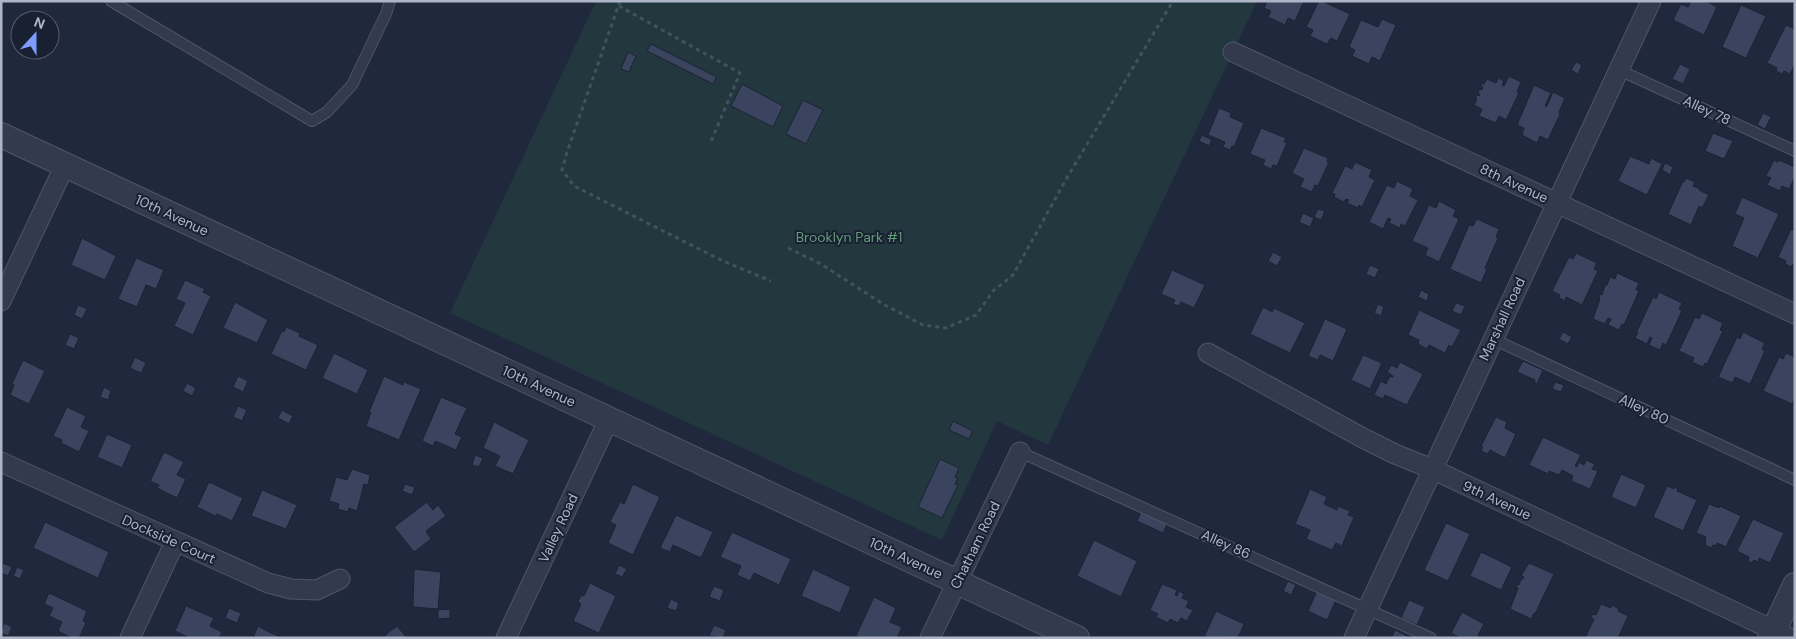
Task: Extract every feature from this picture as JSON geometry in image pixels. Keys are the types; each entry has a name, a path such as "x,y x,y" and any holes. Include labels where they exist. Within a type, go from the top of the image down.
{"street":[{"name":"Marshall Road","path":"1354,638 1651,1"},
{"name":"8th Avenue","path":"1233,52 1795,314"},
{"name":"10th Avenue","path":"1,135 1077,638"},
{"path":"1,301 64,165"},
{"name":"9th Avenue","path":"1208,353 1395,454 1778,635"},
{"name":"Valley Road","path":"506,638 609,419"},
{"name":"Chatham Road","path":"930,638 1020,452"},
{"name":"Dockside Court","path":"1,462 268,583 291,589 317,590 340,579"},
{"path":"130,638 175,542"},
{"path":"1778,635 1795,585"}],"lane":[{"path":"111,1 312,121 326,112 352,85 386,14 390,1"},
{"name":"Alley 78","path":"1619,70 1795,151"},
{"name":"Alley 80","path":"1493,339 1795,480"},
{"name":"Alley 86","path":"1020,452 1431,638"}],"path":[{"path":"620,1 562,170 574,186 723,261 771,281"},
{"path":"788,248 821,264 882,304 923,325 946,328 976,315 993,291 1013,275 1068,176 1173,1"},
{"path":"619,6 740,73 710,144"}],"green space":[{"name":"Brooklyn Park #1","path":"596,1 1257,1 1048,445 997,421 942,540 450,313"}],"building":[{"path":"1267,1 1304,1 1295,21 1288,18 1285,25 1268,17 1271,11 1264,8"},
{"path":"1319,1 1350,14 1337,41 1331,38 1327,44 1310,36 1313,30 1306,27"},
{"path":"1691,1 1706,1 1717,7 1704,35 1673,20 1681,4 1688,7"},
{"path":"1741,5 1766,16 1746,58 1722,47"},
{"path":"1382,19 1396,25 1380,61 1372,57 1369,64 1352,56 1355,50 1349,47 1361,20 1378,27"},
{"path":"1786,25 1795,29 1795,64 1790,74 1784,71 1782,74 1776,71 1777,68 1767,63"},
{"path":"651,44 717,77 713,84 647,51"},
{"path":"628,52 636,56 629,72 621,69"},
{"path":"1576,62 1582,65 1578,74 1571,70"},
{"path":"1680,64 1690,69 1683,84 1672,79"},
{"path":"1509,76 1521,82 1517,92 1519,93 1506,120 1499,116 1496,123 1479,116 1482,109 1474,105 1477,95 1479,96 1480,94 1478,93 1479,89 1482,90 1482,83 1484,84 1487,79 1496,83 1498,78 1504,81 1502,85 1504,86"},
{"path":"742,84 783,106 773,127 731,106"},
{"path":"1534,85 1551,93 1545,106 1547,106 1553,92 1565,98 1548,140 1540,136 1537,143 1522,135 1524,128 1517,125"},
{"path":"803,100 823,110 806,144 786,134"},
{"path":"1219,108 1231,113 1230,117 1244,123 1234,147 1232,146 1230,150 1223,147 1225,142 1208,135"},
{"path":"1763,113 1771,117 1765,129 1757,125"},
{"path":"1261,128 1286,138 1284,142 1287,143 1277,166 1273,165 1271,169 1263,165 1265,160 1250,154"},
{"path":"1713,133 1733,141 1724,159 1705,151"},
{"path":"1202,135 1212,140 1209,146 1199,141"},
{"path":"1304,148 1328,158 1327,162 1329,162 1318,186 1315,185 1312,192 1300,187 1304,179 1292,173"},
{"path":"1630,156 1649,164 1651,158 1662,164 1647,195 1618,181"},
{"path":"1774,160 1778,162 1779,160 1795,167 1795,177 1789,189 1782,186 1780,191 1767,185 1771,178 1766,176"},
{"path":"1355,162 1372,170 1369,177 1375,180 1362,207 1359,205 1358,208 1347,203 1349,200 1346,199 1344,202 1334,197 1335,194 1332,193 1345,166 1352,169"},
{"path":"1665,163 1673,167 1670,175 1662,170"},
{"path":"1686,178 1695,182 1693,186 1709,195 1702,208 1699,206 1691,225 1668,214"},
{"path":"1397,181 1413,189 1410,196 1418,200 1405,226 1401,224 1400,228 1389,223 1391,219 1388,218 1383,229 1369,222 1387,185 1394,188"},
{"path":"1742,197 1779,214 1758,258 1732,246 1744,218 1735,214"},
{"path":"1439,201 1456,210 1453,216 1459,219 1439,262 1425,255 1428,248 1412,241 1429,205 1436,208"},
{"path":"1318,209 1325,211 1321,220 1314,217"},
{"path":"1303,213 1314,218 1310,227 1299,222"},
{"path":"1477,219 1499,229 1496,237 1498,238 1485,268 1487,269 1481,283 1450,269 1469,225 1473,226"},
{"path":"1791,229 1795,230 1795,265 1793,264 1791,267 1785,264 1786,261 1778,257"},
{"path":"82,238 116,256 105,280 71,265"},
{"path":"1273,252 1282,257 1277,266 1268,261"},
{"path":"1576,253 1597,263 1594,269 1598,271 1582,305 1566,297 1565,301 1559,298 1560,295 1552,291 1569,257 1573,259"},
{"path":"136,258 164,270 156,289 146,285 137,307 118,299"},
{"path":"1370,265 1379,269 1375,278 1366,274"},
{"path":"1172,270 1205,285 1194,308 1181,302 1179,306 1173,304 1175,300 1161,294"},
{"path":"1617,273 1639,283 1636,290 1639,291 1624,325 1622,324 1619,330 1608,325 1611,319 1608,318 1605,324 1593,319 1600,294 1602,295 1610,277 1615,279"},
{"path":"185,280 205,289 203,292 211,296 193,335 174,326 185,303 176,299"},
{"path":"1421,290 1429,294 1427,301 1418,297"},
{"path":"1659,292 1682,303 1679,309 1682,311 1666,345 1663,343 1660,350 1649,345 1652,338 1650,337 1647,344 1635,338 1653,297 1656,299"},
{"path":"235,302 268,320 257,343 223,328"},
{"path":"1456,303 1465,306 1461,315 1452,311"},
{"path":"1378,304 1384,307 1381,316 1374,313"},
{"path":"78,305 87,309 82,319 74,315"},
{"path":"1263,307 1272,312 1274,308 1305,323 1290,353 1250,334"},
{"path":"1419,310 1461,330 1452,347 1449,345 1445,353 1429,345 1427,349 1418,344 1419,340 1408,335"},
{"path":"1702,313 1723,323 1720,330 1723,331 1707,364 1705,363 1703,367 1692,362 1694,358 1679,351 1695,317 1699,319"},
{"path":"1325,319 1347,329 1333,361 1320,355 1318,360 1308,356"},
{"path":"286,327 300,333 299,336 318,345 306,370 271,354 282,331 284,332"},
{"path":"1563,332 1572,337 1568,344 1559,339"},
{"path":"1743,332 1765,343 1762,349 1765,351 1750,384 1735,377 1733,383 1718,377 1737,337 1740,339"},
{"path":"70,334 79,338 74,349 65,345"},
{"path":"334,353 368,370 357,394 322,378"},
{"path":"1786,353 1795,357 1795,398 1792,404 1763,391 1779,357 1783,359"},
{"path":"1363,355 1382,363 1370,389 1351,380"},
{"path":"135,357 146,363 141,373 130,368"},
{"path":"23,360 45,371 29,404 10,395 14,385 12,384"},
{"path":"1523,361 1543,370 1537,384 1534,382 1535,380 1517,372"},
{"path":"1400,362 1423,374 1407,405 1385,395 1383,399 1374,395 1381,381 1386,384 1390,376 1393,377 1387,372 1391,365 1397,368"},
{"path":"238,376 248,381 243,392 233,387"},
{"path":"384,376 403,385 404,382 421,389 399,440 366,426 371,413 369,412"},
{"path":"1555,382 1564,385 1561,392 1552,389"},
{"path":"187,383 196,388 192,396 183,391"},
{"path":"104,387 111,391 108,400 100,397"},
{"path":"441,397 467,408 455,434 462,437 456,450 435,441 433,446 422,441"},
{"path":"238,406 247,410 242,421 233,417"},
{"path":"67,407 86,416 81,427 89,431 79,452 61,443 62,440 53,436"},
{"path":"282,410 293,416 289,424 278,418"},
{"path":"1496,417 1507,422 1505,428 1516,434 1505,458 1490,450 1488,454 1481,451 1483,447 1481,446"},
{"path":"953,421 973,431 969,439 949,430"},
{"path":"494,422 529,440 513,474 495,466 500,456 483,448"},
{"path":"107,434 132,445 122,468 97,457"},
{"path":"1543,437 1581,455 1575,466 1577,467 1579,462 1584,465 1586,460 1595,464 1592,469 1598,471 1590,489 1571,481 1573,476 1562,470 1559,475 1549,471 1548,474 1529,465"},
{"path":"164,452 184,462 177,475 186,479 177,498 157,488 159,485 150,481"},
{"path":"475,455 483,458 479,467 472,465"},
{"path":"940,459 959,468 955,477 958,478 955,484 958,485 942,518 918,507"},
{"path":"352,469 370,475 368,485 364,484 357,511 349,508 348,512 338,509 339,504 329,501 336,477 347,480"},
{"path":"1621,474 1646,485 1636,508 1611,497"},
{"path":"209,482 243,498 232,521 217,514 215,516 197,507"},
{"path":"405,484 415,487 412,495 402,491"},
{"path":"633,484 660,497 633,555 608,543 616,525 610,522 620,502 624,504"},
{"path":"1667,486 1674,489 1674,487 1678,489 1677,491 1697,500 1683,531 1653,517"},
{"path":"1310,489 1327,497 1324,504 1337,510 1338,506 1350,511 1348,515 1354,517 1342,546 1336,543 1332,550 1306,539 1310,530 1295,524"},
{"path":"262,490 297,505 286,529 251,516"},
{"path":"427,502 433,510 438,505 446,516 426,531 431,539 414,552 394,527"},
{"path":"1709,504 1719,508 1720,506 1741,516 1726,547 1717,543 1716,546 1713,545 1711,548 1705,545 1706,537 1696,533"},
{"path":"1142,510 1168,522 1163,533 1137,521"},
{"path":"676,515 713,532 701,558 673,545 670,552 660,548"},
{"path":"1753,519 1784,533 1770,563 1759,558 1758,562 1754,560 1752,563 1748,561 1749,557 1737,551"},
{"path":"45,522 109,552 98,578 33,548"},
{"path":"1446,523 1470,534 1448,581 1424,570"},
{"path":"732,532 791,559 779,585 754,573 750,581 737,575 741,566 720,557"},
{"path":"1094,540 1137,561 1121,597 1077,576"},
{"path":"1481,552 1512,567 1501,590 1470,576"},
{"path":"3,563 12,567 8,576 1,573"},
{"path":"1529,563 1554,574 1531,619 1510,609 1518,588 1516,587 1524,577 1521,576"},
{"path":"619,565 627,569 622,577 615,574"},
{"path":"17,567 24,570 20,579 13,576"},
{"path":"414,569 441,572 438,609 413,607"},
{"path":"813,569 851,587 840,613 801,596"},
{"path":"1288,581 1296,585 1291,595 1283,591"},
{"path":"590,583 616,596 599,633 573,621 581,604 578,602 581,595 584,596"},
{"path":"1162,584 1177,590 1175,595 1177,596 1179,591 1184,594 1182,598 1189,601 1186,607 1193,610 1187,621 1181,618 1178,623 1170,619 1168,623 1156,617 1158,614 1150,610"},
{"path":"714,586 724,590 720,601 709,597"},
{"path":"1317,591 1336,600 1327,620 1308,611"},
{"path":"49,593 87,611 83,621 86,623 79,638 72,638 58,631 62,622 49,616 53,608 44,604"},
{"path":"874,597 896,608 890,622 902,627 897,638 859,638 856,636"},
{"path":"671,599 679,603 676,611 667,608"},
{"path":"1409,600 1425,607 1417,625 1401,618"},
{"path":"1601,604 1611,608 1612,605 1619,609 1618,611 1628,616 1618,638 1585,638 1594,619 1591,618 1593,614 1596,615"},
{"path":"186,606 214,618 210,626 222,632 219,638 190,638 175,631"},
{"path":"229,608 241,613 237,623 225,618"},
{"path":"450,609 450,618 438,619 438,610"},
{"path":"1216,611 1244,624 1238,638 1204,637"},
{"path":"1462,612 1484,624 1478,635 1480,638 1460,638 1451,633"},
{"path":"4,623 12,627 8,636 1,633"},
{"path":"714,625 726,630 723,638 709,636"},
{"path":"258,626 269,632 283,638 253,638"},
{"path":"397,626 407,638 383,638 389,632"},
{"path":"1395,630 1411,638 1391,638"}]}
